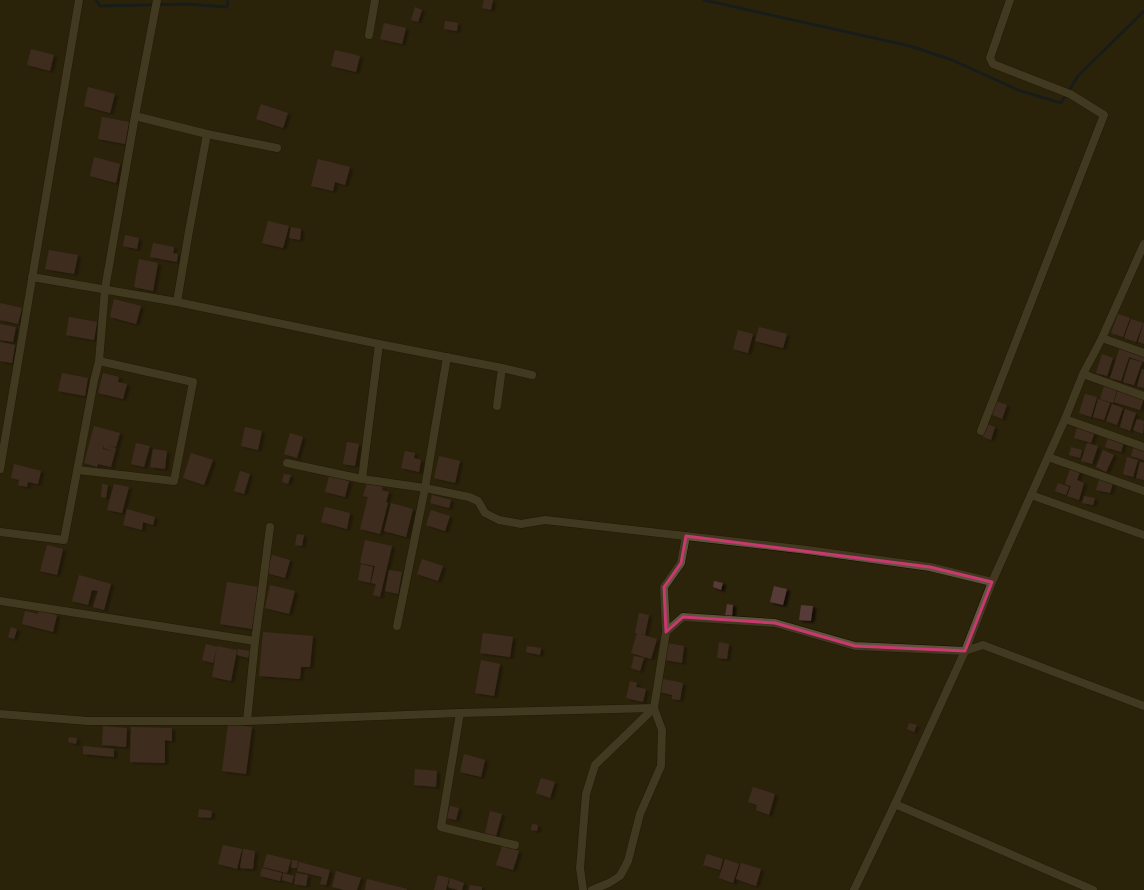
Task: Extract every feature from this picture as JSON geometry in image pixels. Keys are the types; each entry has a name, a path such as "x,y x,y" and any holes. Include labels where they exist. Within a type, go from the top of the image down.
{"street":[{"path":"0,469 79,0"},
{"path":"0,532 64,540 94,381 99,362 105,290 157,0"},
{"path":"369,36 375,0"},
{"path":"981,431 1104,115 1066,93 993,64 990,58 1010,0"},
{"path":"135,116 207,134 277,148"},
{"path":"178,302 189,231 207,134"},
{"path":"854,890 896,804 965,651 992,582 1065,419 1083,374 1102,338 1144,244"},
{"path":"32,277 178,302 502,368 532,376"},
{"path":"1102,338 1144,353"},
{"path":"362,479 379,344"},
{"path":"397,626 425,488 447,357"},
{"path":"78,470 174,481 176,473 193,382 99,362"},
{"path":"498,406 502,368"},
{"path":"1083,374 1144,396"},
{"path":"1065,419 1144,447"},
{"path":"1048,457 1144,491"},
{"path":"287,463 362,479 425,488 469,498 478,501 485,513 499,520 521,524 545,520 807,550 930,567 992,582"},
{"path":"1031,495 1144,536"},
{"path":"247,722 255,641 270,527"},
{"path":"600,889 620,876 628,861 640,814 661,766 662,730 654,708 666,632 664,587 681,563 686,536"},
{"path":"0,601 255,641"},
{"path":"666,632 683,617 775,623 855,646 965,651 983,644 1144,706"},
{"path":"0,714 88,721 247,722 460,712 654,708"},
{"path":"583,890 580,868 586,794 595,765 654,708"},
{"path":"460,712 441,827 515,845"},
{"path":"896,804 1093,890"}],"highlighted area":[{"path":"686,536 930,567 992,582 965,651 855,646 775,623 683,617 666,632 664,587 681,563"}],"building":[{"path":"484,0 493,0 491,10 482,8"},
{"path":"415,7 422,10 418,22 411,20"},
{"path":"445,21 458,23 457,31 444,29"},
{"path":"384,23 406,28 402,44 380,39"},
{"path":"31,49 54,55 50,71 27,65"},
{"path":"335,50 360,56 356,72 331,66"},
{"path":"88,87 115,94 110,113 84,106"},
{"path":"261,104 288,113 283,128 256,119"},
{"path":"102,117 129,122 125,144 98,139"},
{"path":"94,157 120,164 116,183 90,176"},
{"path":"318,159 350,167 345,185 335,182 333,191 311,186"},
{"path":"268,221 289,226 283,248 262,243"},
{"path":"291,227 301,229 300,240 289,238"},
{"path":"125,235 139,238 137,249 123,246"},
{"path":"153,243 174,247 173,253 178,254 177,262 150,257"},
{"path":"49,250 78,255 74,274 45,269"},
{"path":"139,259 158,263 153,291 134,287"},
{"path":"114,299 141,306 136,324 110,317"},
{"path":"0,303 22,308 18,324 0,320"},
{"path":"1118,314 1130,318 1123,337 1111,333"},
{"path":"69,317 97,322 94,340 66,335"},
{"path":"1131,319 1143,323 1136,342 1124,338"},
{"path":"1144,322 1144,344 1138,342"},
{"path":"0,324 16,327 13,342 0,340"},
{"path":"759,327 787,334 783,348 755,341"},
{"path":"738,330 753,334 748,353 733,349"},
{"path":"0,342 15,345 12,363 0,361"},
{"path":"1120,347 1144,355 1144,362 1129,357 1121,381 1110,378"},
{"path":"1102,354 1113,358 1107,376 1096,373"},
{"path":"1130,359 1142,362 1134,385 1123,382"},
{"path":"1142,369 1144,370 1144,388 1137,386"},
{"path":"62,373 88,378 85,396 58,391"},
{"path":"103,373 119,377 118,382 127,384 123,399 98,393"},
{"path":"1104,386 1117,390 1113,403 1100,399"},
{"path":"1118,390 1144,398 1140,410 1114,402"},
{"path":"1085,394 1097,397 1091,417 1079,413"},
{"path":"1098,399 1110,403 1104,420 1093,417"},
{"path":"996,401 1007,405 1002,419 991,414"},
{"path":"1112,404 1123,408 1117,425 1106,421"},
{"path":"1125,409 1136,413 1130,431 1120,427"},
{"path":"1137,419 1144,421 1143,434 1133,430"},
{"path":"987,424 995,427 991,440 983,437"},
{"path":"94,426 120,433 116,447 107,445 116,448 115,452 111,467 98,464 97,467 84,463"},
{"path":"245,427 262,431 258,450 241,446"},
{"path":"1077,427 1095,431 1091,443 1074,438"},
{"path":"290,433 303,437 297,458 284,454"},
{"path":"1108,437 1124,442 1121,452 1105,447"},
{"path":"347,442 359,444 355,466 343,464"},
{"path":"136,443 150,446 144,467 131,464"},
{"path":"1087,443 1098,446 1092,464 1081,461"},
{"path":"1134,446 1144,449 1144,460 1131,456"},
{"path":"1071,447 1082,450 1080,458 1069,455"},
{"path":"153,449 167,451 165,469 150,467"},
{"path":"1103,450 1114,455 1106,472 1096,467"},
{"path":"405,451 415,453 414,458 421,460 419,472 401,468"},
{"path":"191,453 213,460 204,485 183,478"},
{"path":"439,456 460,461 455,483 434,478"},
{"path":"1127,457 1138,460 1133,477 1123,474"},
{"path":"1140,462 1144,463 1144,480 1136,478"},
{"path":"14,464 41,471 38,484 28,482 27,487 18,485 19,480 11,478"},
{"path":"1070,469 1080,472 1077,480 1084,483 1079,500 1067,496 1071,486 1065,484"},
{"path":"240,471 250,474 244,494 234,491"},
{"path":"284,474 291,475 288,484 282,482"},
{"path":"329,476 349,481 345,497 325,492"},
{"path":"1099,480 1113,483 1110,493 1096,490"},
{"path":"367,483 383,487 382,490 389,492 386,502 388,503 380,534 360,529 368,497 363,496"},
{"path":"1058,483 1069,487 1066,495 1055,491"},
{"path":"102,484 108,485 106,498 101,497"},
{"path":"114,484 129,487 122,513 107,510"},
{"path":"432,495 451,500 449,508 430,503"},
{"path":"1084,496 1095,498 1093,505 1082,503"},
{"path":"391,503 413,509 406,537 384,531"},
{"path":"325,507 350,513 347,529 321,522"},
{"path":"127,509 155,517 153,525 143,522 142,530 123,525"},
{"path":"431,510 450,516 445,531 426,525"},
{"path":"297,534 304,535 302,546 295,545"},
{"path":"365,540 392,546 380,597 373,595 376,584 371,583 375,566 360,563"},
{"path":"47,545 63,549 57,575 40,571"},
{"path":"272,555 290,560 285,578 267,573"},
{"path":"422,559 443,566 438,581 417,574"},
{"path":"361,564 373,567 370,583 358,580"},
{"path":"389,570 402,572 398,594 385,591"},
{"path":"79,575 111,584 104,610 93,607 98,591 92,590 88,605 72,601"},
{"path":"714,581 723,583 721,590 713,587"},
{"path":"227,582 258,587 252,629 220,624"},
{"path":"270,585 295,591 289,614 265,608"},
{"path":"774,586 787,589 783,605 770,602"},
{"path":"727,604 733,605 732,617 725,616"},
{"path":"801,605 813,606 811,621 799,620"},
{"path":"38,610 57,615 53,632 22,624 25,611 38,614"},
{"path":"639,613 649,615 645,635 635,633"},
{"path":"11,627 17,629 14,639 8,637"},
{"path":"263,632 313,636 310,667 301,667 300,679 259,676"},
{"path":"483,633 513,637 510,657 480,653"},
{"path":"637,633 657,639 651,659 631,653"},
{"path":"719,642 729,644 727,659 717,658"},
{"path":"667,643 684,646 682,663 665,660"},
{"path":"206,644 217,647 213,663 202,660"},
{"path":"217,646 237,650 231,681 212,677"},
{"path":"527,646 541,648 540,655 526,652"},
{"path":"238,649 250,651 248,658 237,655"},
{"path":"634,656 644,658 640,671 631,668"},
{"path":"481,660 500,664 494,696 475,693"},
{"path":"663,679 683,683 680,700 672,699 672,695 660,692"},
{"path":"630,681 637,683 636,687 646,689 643,702 626,698"},
{"path":"909,723 917,725 914,732 907,729"},
{"path":"228,724 252,727 246,774 222,771"},
{"path":"103,726 127,728 126,747 102,745"},
{"path":"131,727 172,728 172,741 165,740 165,763 130,762"},
{"path":"69,737 77,738 76,744 68,742"},
{"path":"83,746 114,749 114,757 83,754"},
{"path":"464,754 485,760 481,777 460,772"},
{"path":"415,769 437,771 436,787 414,785"},
{"path":"541,778 555,782 550,798 536,793"},
{"path":"753,787 775,794 769,815 756,810 757,805 748,802"},
{"path":"450,806 459,808 456,820 447,818"},
{"path":"199,809 212,811 211,818 198,817"},
{"path":"490,811 502,814 496,836 485,833"},
{"path":"532,824 538,825 537,831 531,830"},
{"path":"223,845 242,849 237,869 218,864"},
{"path":"502,846 519,851 513,870 496,865"},
{"path":"243,849 255,851 253,869 240,868"},
{"path":"267,854 291,860 287,873 263,867"},
{"path":"707,854 723,859 720,870 703,865"},
{"path":"725,859 739,864 733,883 719,878"},
{"path":"292,860 298,861 297,868 291,868"},
{"path":"299,862 330,870 326,885 320,884 322,877 297,871"},
{"path":"741,863 761,869 756,886 736,879"},
{"path":"262,868 282,873 280,881 260,876"},
{"path":"336,871 361,878 357,890 344,890 332,887"},
{"path":"283,873 294,876 292,883 282,880"},
{"path":"296,873 308,875 306,886 294,884"},
{"path":"438,875 449,878 446,890 434,890"},
{"path":"450,878 464,883 462,890 448,887"},
{"path":"367,879 407,889 407,890 365,890"},
{"path":"470,885 482,887 482,890 469,890"}],"waterway":[{"path":"96,0 100,6 187,4 227,7 228,0"},
{"path":"704,0 910,46 952,60 1018,90 1061,103 1078,76 1144,11"}]}
